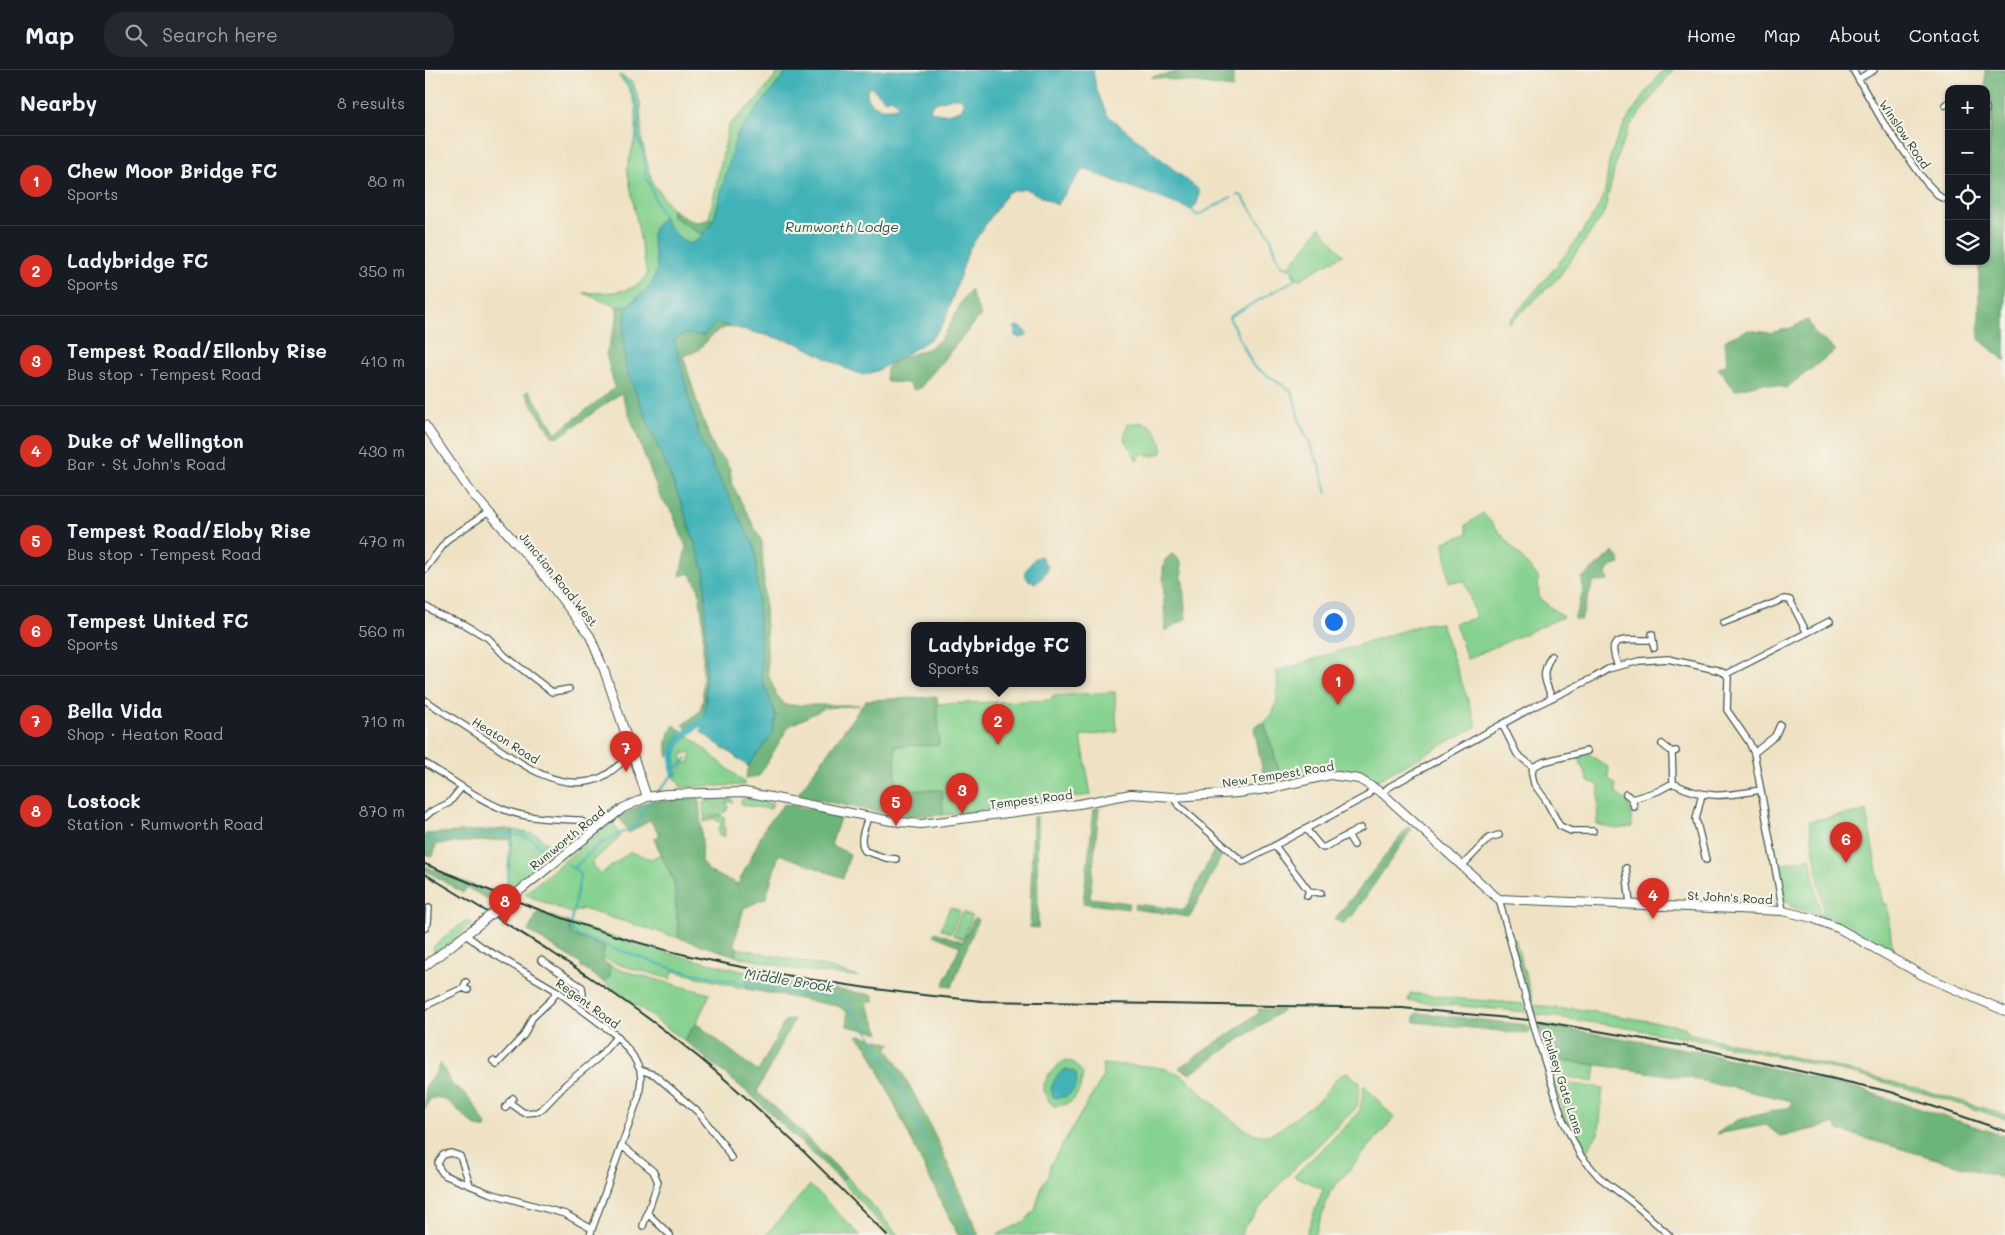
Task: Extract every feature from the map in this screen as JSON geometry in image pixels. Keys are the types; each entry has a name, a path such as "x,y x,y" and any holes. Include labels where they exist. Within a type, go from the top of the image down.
{"street":[{"name":"Winslow Road","path":"1853,70 1883,122 1925,181 1940,197 1945,199"},
{"path":"1858,79 1874,70"},
{"name":"Junction Road West","path":"425,425 455,471 538,568 590,636 604,670 647,797"},
{"path":"425,569 447,539 489,512"},
{"path":"1723,623 1784,599 1790,600 1794,605 1807,633"},
{"path":"425,606 439,615 464,624 488,638 505,656 552,692 569,689"},
{"path":"1726,674 1830,621"},
{"path":"1618,666 1613,648 1615,644 1630,639 1653,637 1654,648"},
{"path":"1551,656 1542,666 1543,677 1552,698"},
{"path":"1499,898 1382,793 1389,787 1503,724 1608,669 1653,659 1668,660 1717,670 1726,674 1729,683 1727,710 1749,742 1753,753 1783,911"},
{"name":"Heaton Road","path":"425,700 528,768 563,781 591,782 607,775 633,755"},
{"path":"1503,724 1517,754 1533,767"},
{"path":"1753,753 1775,736 1780,726"},
{"path":"1662,744 1674,752 1673,783"},
{"path":"1533,767 1543,762 1587,751"},
{"path":"425,763 484,801 507,811 535,817 579,820 585,822 593,830"},
{"path":"1533,767 1533,784 1545,799 1559,826 1571,831 1593,830"},
{"name":"New Tempest Road","path":"1173,796 1238,793 1267,789 1330,775 1359,779 1382,793"},
{"path":"1673,783 1702,794 1725,796 1760,790"},
{"path":"1632,799 1658,791 1673,783"},
{"path":"1173,796 1179,806 1238,859 1246,861 1367,796 1373,786"},
{"path":"432,821 426,816 435,809 449,803 462,787"},
{"name":"Tempest Road","path":"647,797 665,794 745,792 868,817 907,823 935,823 1079,804 1131,794 1173,796"},
{"path":"1626,794 1632,799 1634,807"},
{"path":"1702,794 1696,819 1701,851 1706,860"},
{"name":"Rumworth Road","path":"425,966 466,936 593,830 623,808 647,797"},
{"path":"868,817 862,838 863,848 865,851 886,858 896,859"},
{"path":"1306,830 1323,848 1361,828"},
{"path":"1489,830 1489,838"},
{"path":"1348,835 1354,845"},
{"path":"1462,866 1489,838 1499,835"},
{"path":"1275,846 1308,894 1321,893"},
{"path":"1626,868 1630,904"},
{"name":"St John's Road","path":"1499,898 1783,911 1812,918 1838,928 1922,975 2005,1010"},
{"name":"Chulsey Gate Lane","path":"1499,898 1523,988 1563,1120 1580,1155 1599,1177 1632,1202 1669,1235"},
{"path":"425,928 428,923 429,908"},
{"name":"Regent Road","path":"466,936 557,992 617,1036 629,1051 640,1070"},
{"path":"541,960 582,987 583,994 575,1005"},
{"path":"425,1006 466,987"},
{"path":"493,1061 497,1064 525,1035 532,1018 557,992"},
{"path":"505,1108 511,1100 524,1113 537,1112 566,1084 598,1058 617,1036"},
{"path":"470,1185 459,1156 451,1153 443,1155 438,1163 441,1172 470,1185 489,1193 565,1214 591,1232 639,1096 640,1070 655,1075 699,1113 725,1146 731,1158"},
{"path":"622,1146 653,1170 657,1176 658,1182 643,1226"},
{"path":"647,1213 670,1235"}],"green space":[{"path":"779,70 788,70 737,134 713,222 709,219 729,125 758,98"},
{"path":"1179,70 1233,70 1233,88 1151,77"},
{"path":"1663,70 1673,70 1630,126 1618,154 1604,214 1558,278 1510,323 1508,322 1557,265 1591,219 1603,197 1614,146 1633,111"},
{"path":"1985,70 2005,70 2005,361 1979,339 1979,265 1990,265 1990,130 1992,105 1990,102 1990,85 1986,85"},
{"path":"620,75 633,83 640,102 642,142 652,182 672,209 672,216 702,235 698,240 689,244 674,232 663,217 654,228 652,237 657,268 651,286 627,306 617,307 583,293 627,289 642,281 647,274 627,169 636,135 636,106 628,87 619,77"},
{"path":"672,209 689,220 698,222 709,219 713,222 702,235 672,216"},
{"path":"1320,227 1343,255 1298,280 1290,266"},
{"path":"971,289 971,294 981,315 920,388 914,390 907,383 887,382 885,374 887,368 892,363 936,344 947,330 962,301"},
{"path":"627,306 623,337 626,369 682,505 705,574 706,702 704,717 686,728 683,725 700,711 703,700 703,625 699,590 690,573 680,576 686,547 671,510 661,499 621,393 559,437 552,436 525,393 529,390 556,433 615,388 606,354 617,320 617,307"},
{"path":"1808,320 1815,334 1836,350 1786,388 1763,383 1735,390 1718,368 1727,364 1725,340 1748,330 1770,333 1791,328"},
{"path":"717,323 729,327 719,330 697,350 683,356 700,412 716,453 725,460 730,469 732,484 762,542 768,674 776,694 785,705 859,705 825,708 789,726 759,776 746,778 748,766 771,736 776,716 762,679 755,549 700,439 673,341 685,334 704,335"},
{"path":"1128,423 1144,423 1152,427 1160,439 1162,453 1154,456 1141,454 1137,461 1124,438"},
{"path":"1483,513 1538,577 1539,598 1563,617 1467,659 1455,623 1476,618 1465,581 1449,582 1444,542 1467,534 1466,525"},
{"path":"1613,552 1619,558 1620,564 1613,566 1606,573 1608,581 1593,582 1581,620 1574,619 1583,592 1582,578"},
{"path":"1173,553 1181,562 1186,619 1165,631 1163,569 1165,560"},
{"path":"1430,622 1432,624 1441,623 1477,726 1376,781 1364,775 1342,770 1321,772 1286,781 1282,779 1264,722 1276,706 1277,671"},
{"path":"1115,692 1117,732 1081,736 1091,795 943,815 942,790 896,790 895,746 939,745 937,704 1052,700 1052,696"},
{"path":"937,697 939,745 895,746 896,790 942,790 943,815 924,816 888,813 797,795 866,700"},
{"path":"1264,722 1282,779 1265,782 1254,728 1256,725"},
{"path":"674,725 682,731 674,741 668,757 667,740"},
{"path":"689,736 746,784 681,787 675,777 685,763 690,762 691,754 690,752 681,755 683,761 676,769 676,754 678,747"},
{"path":"1589,754 1609,768 1608,778 1615,784 1616,794 1625,800 1630,807 1632,827 1615,829 1597,824 1599,787 1597,784 1588,781 1578,756"},
{"path":"699,798 702,842 701,861 710,872 738,884 766,826 784,804 841,815 831,845 850,854 843,878 779,854 766,898 744,908 734,943 737,948 736,956 679,938 674,882 654,839 660,835 650,820 629,833 619,817 646,802"},
{"path":"731,798 733,802 727,802 728,809 724,813 710,800"},
{"path":"743,798 773,804 770,809 742,805"},
{"path":"708,800 721,815 704,816 703,802"},
{"path":"1099,808 1090,898 1129,903 1128,909 1083,903 1094,809"},
{"path":"1866,811 1883,904 1887,904 1893,953 1838,922 1790,906 1786,902 1779,868 1780,865 1810,857 1820,914 1824,914 1809,821"},
{"path":"1037,816 1038,928 1030,927 1033,817"},
{"path":"724,817 725,836 719,836 718,828 721,827 720,821 716,821 715,818 704,822 704,818"},
{"path":"613,821 620,837 591,863 601,874 630,852 651,859 661,854 674,882 679,938 583,909 571,913 524,894"},
{"path":"1409,826 1412,829 1353,915 1342,924 1335,919"},
{"path":"513,830 537,835 558,852 512,889 507,887"},
{"path":"513,830 512,839 436,844 433,857 425,854 425,834"},
{"path":"1215,848 1222,855 1190,917 1134,909 1135,904 1185,910"},
{"path":"425,866 502,897 496,903 467,888 463,893 425,870"},
{"path":"950,907 960,911 951,933 941,929"},
{"path":"538,912 568,922 572,935 604,947 603,961 609,965 610,976 604,982 581,967 581,964 528,931"},
{"path":"962,912 972,916 963,939 953,935"},
{"path":"974,918 978,919 952,987 943,986 960,946 933,935 935,932 963,942"},
{"path":"466,920 473,924 437,953 435,952 433,947"},
{"path":"568,923 671,954 746,972 747,989 673,971 671,979 620,965 603,958 604,947 571,935"},
{"path":"1515,939 1534,1005 1570,1010 1571,1008 1685,1027 1688,1033 1927,1091 2005,1115 2005,1119 1948,1100 1890,1084 1772,1055 1654,1032 1535,1014 1511,940"},
{"path":"737,948 827,967 859,977 793,969 736,956"},
{"path":"609,965 620,970 710,994 696,1023 684,1040 604,982 610,976"},
{"path":"746,972 792,983 873,995 875,1001 869,1001 867,1004 880,1033 847,1026 847,1012 838,1006 747,989"},
{"path":"1410,993 1524,1004 1526,1012 1408,1001"},
{"path":"1258,1009 1283,1010 1190,1074 1179,1068 1259,1013"},
{"path":"1418,1013 1527,1025 1531,1030 1528,1034 1415,1022 1414,1016"},
{"path":"794,1019 757,1092 846,1176 841,1180 753,1097 684,1040 696,1023 758,1072 785,1021"},
{"path":"1538,1024 1690,1050 1845,1085 2005,1136 2005,1179 1840,1131 1833,1124 1781,1137 1766,1125 1716,1134 1737,1120 1790,1107 1792,1101 1689,1078 1548,1058"},
{"path":"860,1035 892,1044 888,1045 888,1049 926,1117 979,1235 958,1235 868,1048 857,1036"},
{"path":"1548,1058 1596,1065 1594,1082 1553,1074"},
{"path":"1064,1061 1073,1062 1083,1073 1082,1080 1079,1091 1072,1100 1062,1105 1054,1106 1045,1094 1045,1082 1052,1070"},
{"path":"440,1063 453,1086 464,1093 473,1103 486,1126 485,1128 478,1127 472,1123 444,1099 429,1100 425,1109 425,1085 435,1074"},
{"path":"1102,1064 1156,1067 1176,1073 1184,1077 1237,1124 1261,1135 1271,1134 1282,1128 1323,1096 1343,1074 1347,1072 1360,1083 1357,1107 1286,1177 1245,1226 1241,1235 997,1235 1025,1221 1035,1210 1043,1183 1048,1177 1050,1165 1103,1077"},
{"path":"1554,1082 1603,1088 1599,1132 1585,1154 1570,1129"},
{"path":"1364,1085 1394,1118 1330,1192 1315,1235 1306,1235 1323,1189 1294,1176 1360,1110"},
{"path":"846,1176 898,1235 891,1235 841,1180"},
{"path":"810,1185 860,1235 766,1235"}],"water":[{"name":"Rumworth Lodge","path":"788,70 1093,70 1096,88 1107,115 1199,190 1198,201 1192,210 1083,169 1057,205 1026,189 1008,192 969,249 944,323 932,338 920,346 877,371 863,375 845,368 797,343 717,323 704,335 686,334 674,340 700,439 755,549 762,679 776,716 771,736 748,766 701,732 706,702 705,574 682,504 626,369 623,337 627,306 647,290 656,274 657,263 652,236 654,230 663,216 671,229 685,242 689,244 698,240 713,222 737,134","holes":["868,88 872,88 885,100 891,98 897,102 898,106 893,108 876,106 869,99 867,94","953,98 961,98 964,103 962,109 947,114 932,112 930,107 935,103"]},
{"path":"1019,326 1026,331 1027,336 1020,338 1015,336 1014,327"},
{"path":"1041,556 1048,569 1036,583 1028,580 1024,573 1035,558"},
{"path":"1067,1069 1075,1072 1077,1077 1073,1091 1064,1097 1053,1097 1051,1088 1054,1082 1059,1074"}],"waterway":[{"path":"622,76 636,99 639,118 638,135 645,161 645,176 663,216"},
{"path":"1237,195 1241,195 1270,236 1280,264 1290,268"},
{"path":"1192,210 1196,215 1199,215 1231,197"},
{"path":"1292,272 1296,279 1229,317 1253,366 1290,390 1294,397 1299,420 1320,467 1327,493"},
{"path":"674,774 673,755 678,742 703,721"},
{"path":"659,791 687,758"},
{"path":"574,868 599,844 637,825 641,813 653,799"},
{"path":"507,885 511,833"},
{"name":"Middle Brook","path":"425,840 433,841 483,834 509,834 531,839 545,853 554,853"},
{"name":"Middle Brook","path":"569,865 579,872 580,877 571,924 573,931 578,936 674,969 779,991 841,998 866,1028 892,1073 971,1235"}],"railway":[{"path":"425,864 490,891 622,938 690,956 799,978 871,989 982,1001 1402,1008 1540,1021 1707,1050 1891,1092 2005,1131"},
{"path":"425,874 585,974 677,1040 759,1110 887,1235"}],"place":[{"name":"Chew Moor Bridge FC","path":"1338,705"},
{"name":"Ladybridge FC","path":"998,745"},
{"name":"Bella Vida","path":"626,772"},
{"name":"Tempest Road/Ellonby Rise","path":"962,814"},
{"name":"Tempest Road/Eloby Rise","path":"896,826"},
{"name":"Tempest United FC","path":"1846,863"},
{"name":"Duke of Wellington","path":"1653,919"},
{"name":"Lostock","path":"505,925"}]}
